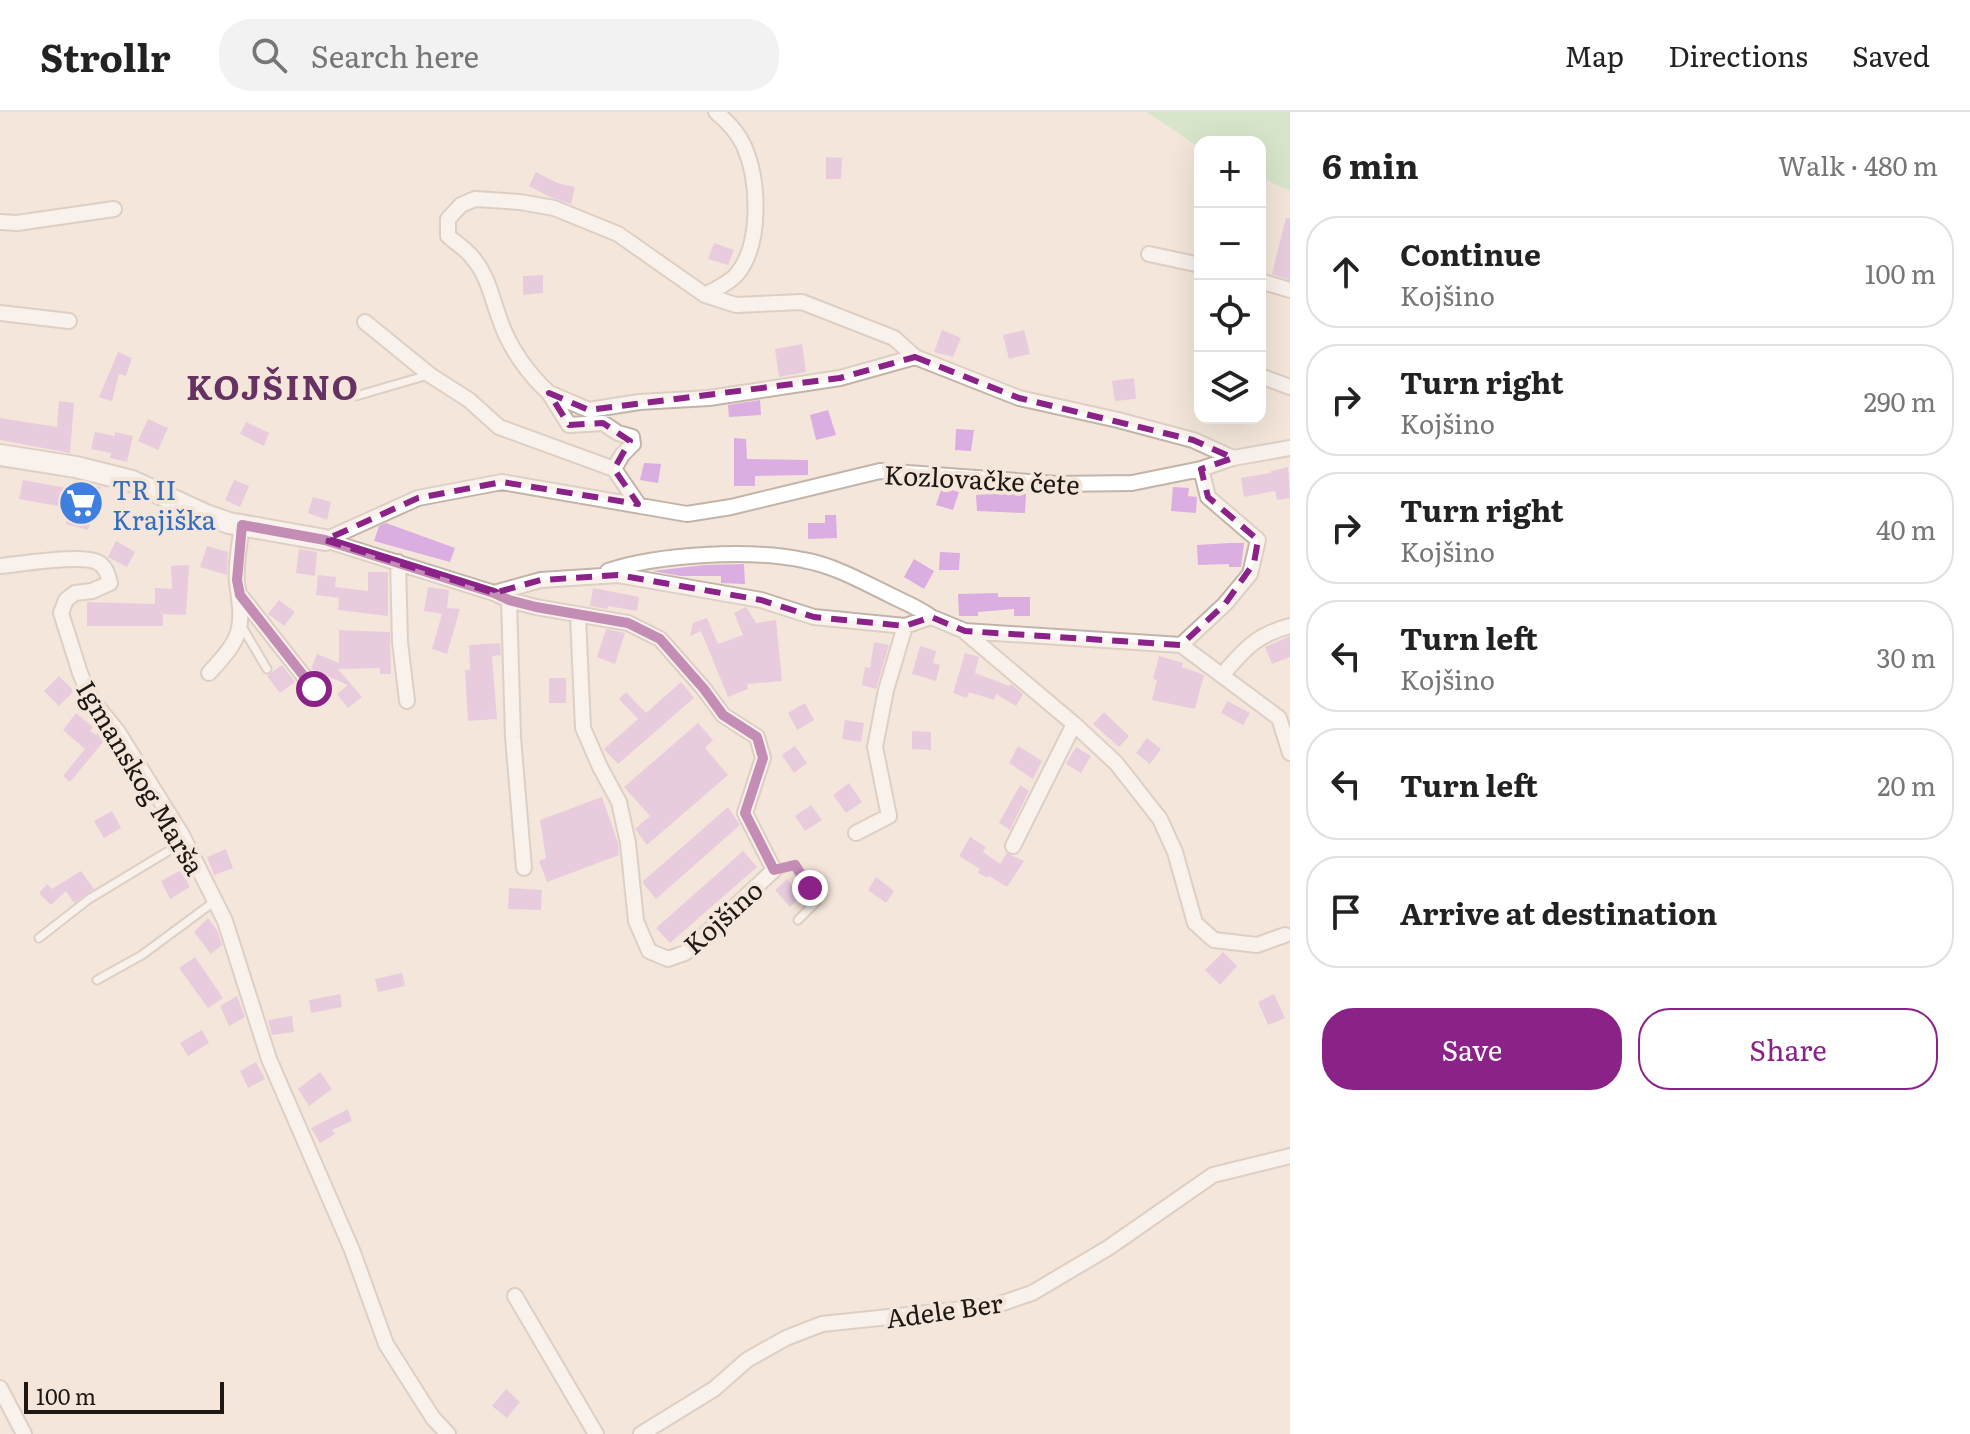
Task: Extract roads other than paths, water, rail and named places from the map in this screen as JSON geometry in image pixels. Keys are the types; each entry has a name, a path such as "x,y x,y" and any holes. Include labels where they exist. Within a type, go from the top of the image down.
{"street":[{"path":"705,295 737,275 750,250 757,220 744,146 716,112"},
{"path":"614,469 633,444 632,437 618,433 603,423 569,425 549,393 533,378 501,324 486,278 472,257 448,236 448,219 461,205 475,199 494,199 554,208 618,234 705,295 736,305 802,302 894,338 915,357 1019,398 1193,440 1233,458"},
{"path":"0,222 17,223 114,209"},
{"path":"1149,254 1194,264"},
{"path":"1266,283 1290,290"},
{"path":"0,313 69,321"},
{"path":"365,322 430,375 469,400 499,427 614,469 638,504"},
{"path":"549,393 589,410 639,402 709,398 840,378 915,357"},
{"path":"1266,378 1290,387"},
{"name":"Kozlovačke čete","path":"325,540 418,498 502,482 687,514 731,507 880,471 1057,484 1132,483 1201,469 1233,458 1290,448"},
{"name":"Kojšino","path":"0,455 76,467 132,481 206,515 325,540 509,600 578,616 628,623 660,639 723,715 757,737 763,758 745,813 774,870 685,953 668,959 649,951 636,921 628,843 619,802 583,728 578,616"},
{"path":"1181,645 1225,604 1250,574 1258,540 1208,497 1201,469"},
{"path":"209,673 233,647 241,625 237,580 242,525"},
{"path":"592,576 625,565 665,559 741,555 803,560 851,576 965,631 1116,763 1160,819 1175,852 1195,923 1214,940 1257,945 1285,935"},
{"name":"Igmanskog Marša","path":"0,566 75,560 97,561 106,570 110,583 92,591 75,593 66,600 61,613 80,673 91,699 118,732 185,841 225,921 269,1059 352,1250 386,1344 433,1418 448,1434"},
{"path":"398,562 400,642 407,701"},
{"path":"494,593 541,580 618,575 761,600 814,617 905,626 931,617"},
{"path":"240,595 314,689"},
{"path":"509,600 513,737 524,868"},
{"path":"856,833 889,816 875,747 886,690 905,626"},
{"path":"1223,674 1242,652 1266,632 1290,626"},
{"path":"965,631 1181,645 1279,718 1290,753"},
{"path":"1013,846 1074,724"},
{"name":"Adele Ber","path":"641,1434 714,1389 747,1360 786,1338 822,1324 994,1306 1032,1293 1108,1248 1213,1175 1290,1156"},
{"path":"515,1296 596,1434"},
{"path":"0,1388 24,1434"}],"lane":[{"path":"356,396 430,375"},
{"path":"241,625 267,669"},
{"path":"39,938 89,899 185,841"},
{"path":"774,870 795,865 810,888 816,902 798,920"},
{"path":"97,980 142,955 215,901"}],"place":[{"name":"TR II Krajiška","path":"81,503"}],"district":[{"name":"KOJŠINO","path":"273,385"}]}
